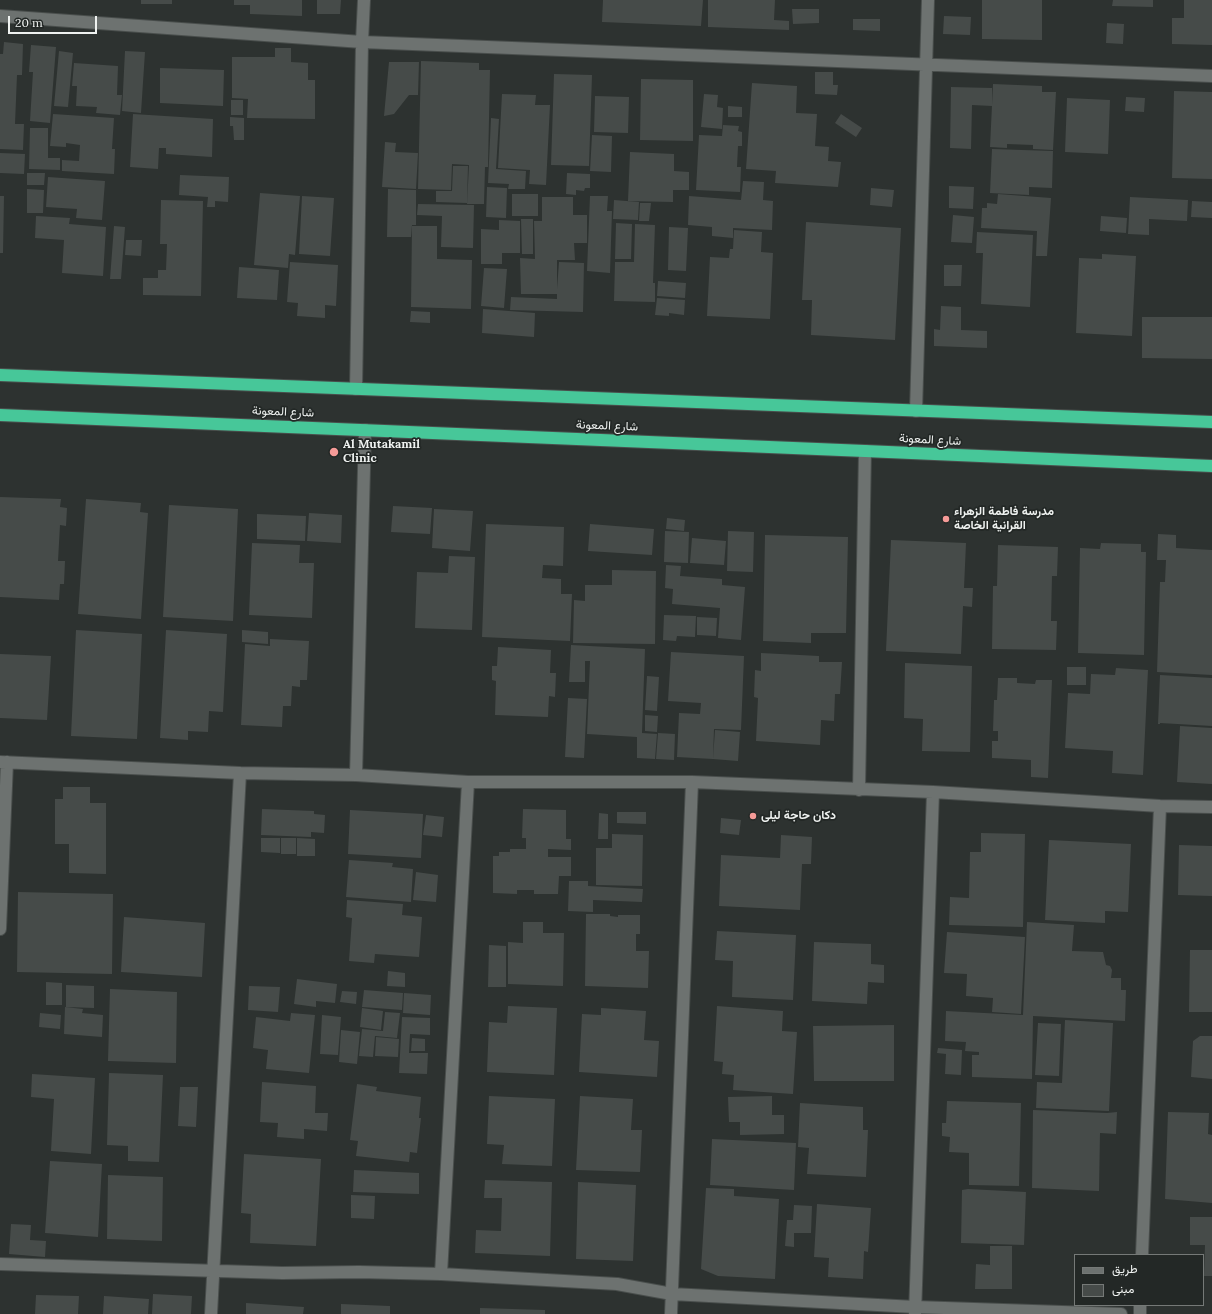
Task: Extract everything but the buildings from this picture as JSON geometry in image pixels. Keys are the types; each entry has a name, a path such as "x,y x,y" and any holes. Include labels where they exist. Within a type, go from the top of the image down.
{"highway":[{"path":"0,375 1212,422"},
{"name":"شارع المعونة","path":"0,415 1212,466"}],"street":[{"path":"356,389 364,0"},
{"path":"916,411 928,0"},
{"path":"0,16 362,42 1212,76"},
{"path":"356,775 365,430"},
{"path":"859,790 865,451"},
{"path":"0,929 4,762 240,773 356,775 468,782 692,782 933,792 1160,806 1212,807"},
{"path":"211,1314 240,773"},
{"path":"441,1274 468,782"},
{"path":"671,1314 692,782"},
{"path":"915,1310 933,792"},
{"path":"1142,1254 1160,806"},
{"path":"0,1264 282,1273 359,1272 441,1274 617,1284 672,1294 915,1310 1121,1314"}],"place":[{"name":"Al Mutakamil Clinic","path":"334,452"},
{"name":"مدرسة فاطمة الزهراء القرانية الخاصة","path":"946,519"},
{"name":"دكان حاجة ليلى","path":"753,816"}]}
